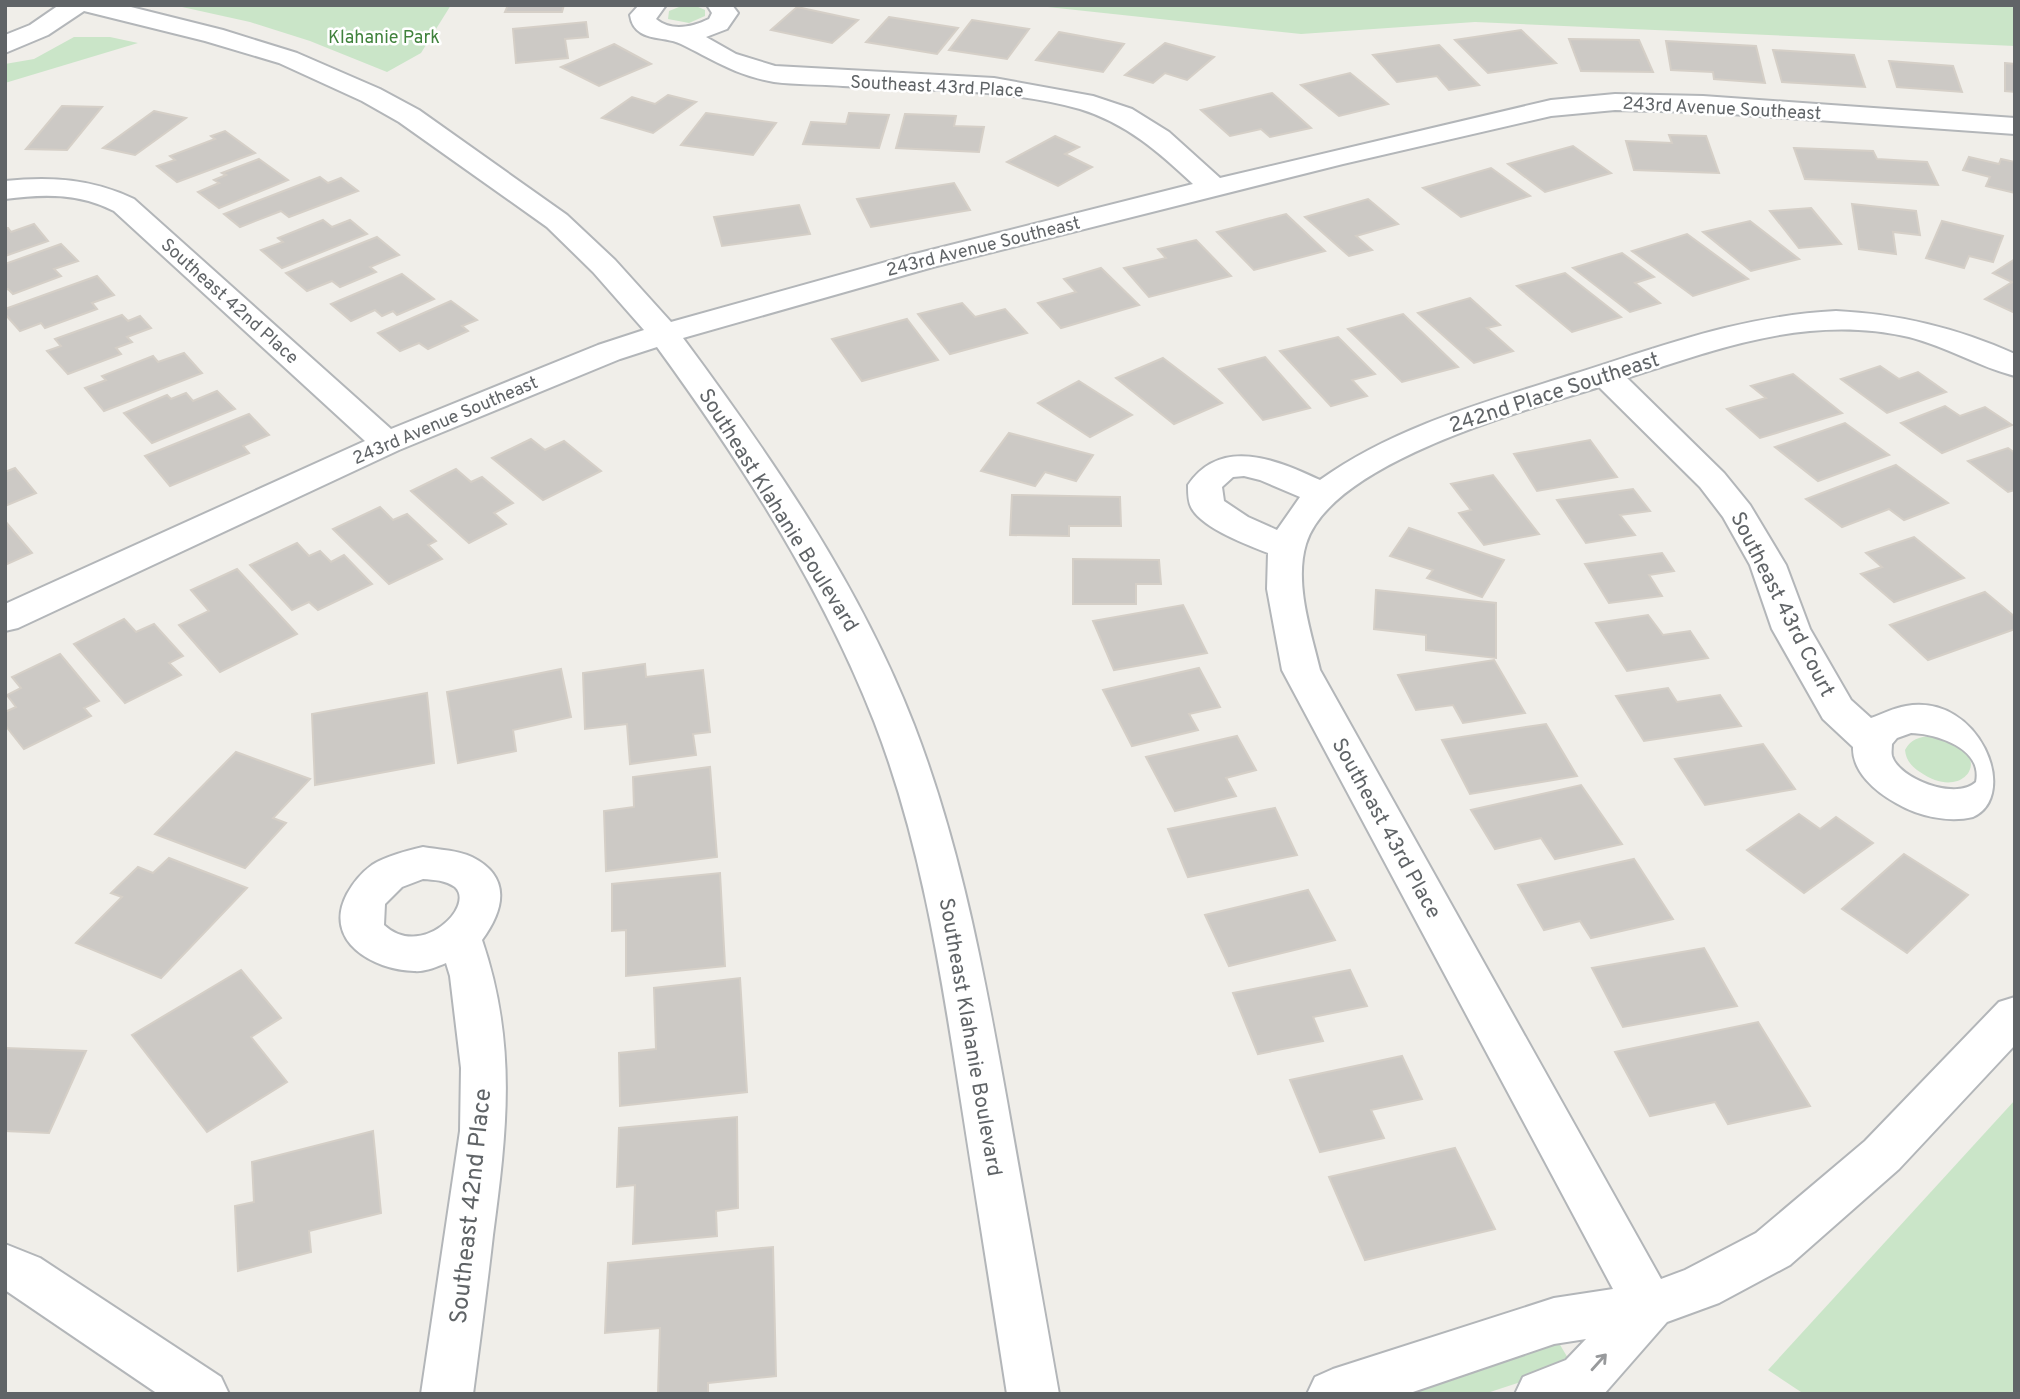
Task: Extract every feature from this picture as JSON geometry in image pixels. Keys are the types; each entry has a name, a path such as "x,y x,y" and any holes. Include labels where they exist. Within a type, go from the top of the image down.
{"street":[{"path":"5,44 39,30 76,5"},
{"name":"Southeast Klahanie Boulevard","path":"91,5 214,34 288,58 371,95 409,116 557,221 604,266 664,334 734,430 814,559 859,642 894,723 929,824 960,958 1033,1394"},
{"name":"Southeast 43rd Place","path":"654,5 643,16 643,22 649,27 670,34 684,34 718,24 725,13 719,5"},
{"name":"Southeast 43rd Place","path":"684,34 721,58 747,69 775,75 994,86 1084,102 1122,116 1159,138 1214,188"},
{"name":"243rd Avenue Southeast","path":"5,619 387,443 584,361 664,334 922,261 1214,188 1494,120 1551,108 1615,102 1703,104 2015,126"},
{"name":"Southeast 42nd Place","path":"5,190 57,186 105,194 124,205 387,443"},
{"name":"242nd Place Southeast","path":"1287,548 1300,517 1322,494 1357,470 1442,429 1722,336 1762,326 1804,321 1864,320 1903,324 1944,335 2015,366"},
{"name":"Southeast 43rd Court","path":"1605,375 1712,480 1738,513 1768,565 1791,629 1817,675 1837,709 1872,742"},
{"path":"1287,548 1239,528 1220,516 1207,505 1205,485 1222,469 1247,466 1272,472 1322,494"},
{"name":"Southeast 43rd Place","path":"1287,548 1286,578 1290,618 1301,670 1649,1306"},
{"name":"Southeast 42nd Place","path":"447,1394 483,1131 484,1068 472,976 459,937"},
{"path":"1333,1394 1554,1321 1649,1306 1701,1287 1773,1249 1882,1156 2015,1015"},
{"path":"5,1266 22,1274 203,1394"},
{"path":"1541,1394 1584,1378 1649,1306"}],"green space":[{"name":"Klahanie Park","path":"173,5 451,5 421,53 387,72 310,41 250,22"},
{"path":"684,5 705,10 705,16 689,23 668,19 669,11"},
{"path":"1029,5 2015,5 2015,46 1475,22 1301,34"},
{"path":"74,37 110,37 138,43 5,83 5,64 34,59"},
{"path":"1931,736 1953,742 1965,751 1971,761 1969,771 1963,778 1951,782 1937,781 1920,772 1910,762 1905,750 1907,746 1916,739"},
{"path":"2015,1100 2015,1394 1804,1394 1768,1370"},
{"path":"1556,1338 1572,1365 1484,1394 1383,1394"}],"building":[{"path":"508,5 564,5 562,12 505,12"},
{"path":"797,7 858,20 832,43 771,30"},
{"path":"889,17 958,28 937,54 866,42"},
{"path":"972,20 1029,29 1007,59 949,50"},
{"path":"586,22 588,37 565,39 568,58 516,63 513,29"},
{"path":"1521,30 1556,63 1488,73 1455,40"},
{"path":"1059,32 1124,44 1103,72 1036,60"},
{"path":"1569,39 1639,40 1653,72 1581,71"},
{"path":"1666,41 1756,46 1765,83 1714,79 1713,72 1671,70"},
{"path":"1165,43 1214,57 1187,80 1165,73 1153,83 1125,75"},
{"path":"614,44 651,64 599,86 561,67"},
{"path":"1439,45 1479,85 1449,90 1437,76 1397,82 1373,55"},
{"path":"1773,50 1854,55 1865,87 1782,82"},
{"path":"1889,61 1953,66 1962,92 1897,87"},
{"path":"2005,63 2015,64 2015,92 2005,91"},
{"path":"1350,73 1388,104 1339,116 1301,85"},
{"path":"1272,93 1311,128 1270,137 1261,129 1230,136 1201,110"},
{"path":"668,95 696,102 653,133 602,118 632,97 655,104"},
{"path":"62,106 102,107 67,150 26,149"},
{"path":"154,111 186,118 135,155 103,148"},
{"path":"706,113 776,123 753,155 681,145"},
{"path":"849,113 889,115 879,148 803,144 811,122 846,124"},
{"path":"905,114 956,116 954,126 984,127 979,152 896,148"},
{"path":"225,131 255,153 177,182 157,166 175,160 170,156 215,139 211,136"},
{"path":"1669,135 1706,136 1719,173 1634,170 1626,141 1672,143"},
{"path":"1055,136 1079,147 1065,154 1092,167 1058,186 1007,162"},
{"path":"1573,146 1611,173 1545,192 1508,164"},
{"path":"1794,148 1873,151 1877,159 1927,162 1938,185 1805,179"},
{"path":"1969,157 1999,164 2001,159 2015,162 2015,193 1986,186 1990,177 1963,170"},
{"path":"259,159 288,180 219,208 198,192 219,183 214,180 226,175 222,173"},
{"path":"1491,168 1530,196 1461,217 1423,188"},
{"path":"320,177 328,183 341,178 358,191 289,217 281,211 240,227 224,214"},
{"path":"954,183 970,210 871,227 857,199"},
{"path":"1368,199 1398,224 1356,236 1372,250 1349,256 1305,217"},
{"path":"1852,204 1916,211 1920,235 1893,232 1896,254 1859,249"},
{"path":"799,205 810,234 722,246 714,217"},
{"path":"1811,208 1841,244 1799,248 1770,211"},
{"path":"1286,214 1325,251 1254,270 1217,232"},
{"path":"323,220 332,227 350,220 367,234 282,268 261,250 283,242 278,238"},
{"path":"1750,221 1799,259 1751,271 1703,232"},
{"path":"1942,221 2003,236 1993,262 1969,256 1964,268 1926,258"},
{"path":"34,224 48,241 5,256 5,228 11,232"},
{"path":"1687,234 1748,279 1693,296 1632,251"},
{"path":"377,237 399,255 370,267 376,272 340,287 332,281 307,291 286,273"},
{"path":"1196,240 1231,276 1149,297 1124,268 1166,258 1158,249"},
{"path":"61,244 78,261 54,269 61,276 13,294 8,289 5,290 5,264"},
{"path":"1622,253 1654,277 1635,283 1660,303 1630,312 1573,268"},
{"path":"2015,259 2015,313 1985,299 2012,282 1993,273"},
{"path":"1101,268 1139,305 1061,328 1038,303 1076,292 1064,279"},
{"path":"1565,273 1621,317 1572,332 1517,286"},
{"path":"402,274 434,299 397,315 393,311 382,316 375,310 351,321 331,304"},
{"path":"97,276 114,295 92,303 97,309 45,328 41,323 20,331 5,314 5,309"},
{"path":"1470,298 1500,325 1487,328 1513,351 1474,363 1418,313"},
{"path":"451,301 477,320 462,326 468,331 428,349 419,343 400,351 378,333"},
{"path":"962,303 975,317 1005,309 1027,333 950,354 918,314"},
{"path":"1403,314 1458,367 1402,382 1348,329"},
{"path":"122,315 128,321 140,316 151,328 127,337 132,342 116,348 121,354 68,374 47,351 61,346 55,339"},
{"path":"907,319 938,360 862,381 832,339"},
{"path":"1338,337 1375,374 1352,380 1367,396 1331,406 1280,351"},
{"path":"184,353 202,373 104,411 85,388 106,380 102,376 153,356 158,362"},
{"path":"1265,357 1310,408 1263,420 1219,369"},
{"path":"1163,358 1222,403 1174,424 1116,378"},
{"path":"1880,366 1899,379 1918,372 1946,392 1887,413 1841,379"},
{"path":"1793,374 1842,413 1760,438 1727,409 1766,398 1751,386"},
{"path":"1079,381 1132,415 1090,437 1038,403"},
{"path":"217,391 235,409 152,443 124,413 167,395 171,399 186,393 193,401"},
{"path":"1945,406 1960,416 1985,407 2012,425 1942,453 1901,423"},
{"path":"249,414 269,435 243,446 249,453 170,486 145,456"},
{"path":"1845,423 1889,455 1818,481 1775,447"},
{"path":"1009,433 1093,455 1076,481 1045,472 1035,486 981,471"},
{"path":"531,439 545,450 564,441 601,471 543,500 492,458"},
{"path":"1590,440 1617,477 1537,491 1514,454"},
{"path":"2008,448 2015,453 2015,490 2008,492 1968,461"},
{"path":"1896,465 1948,503 1904,520 1889,509 1842,527 1806,499"},
{"path":"15,468 36,493 5,506 5,472"},
{"path":"456,469 471,482 482,477 513,503 494,513 506,524 469,543 411,491"},
{"path":"1493,475 1539,534 1484,545 1459,513 1471,510 1451,484"},
{"path":"1633,489 1650,511 1620,515 1635,535 1586,543 1557,500"},
{"path":"1012,495 1120,497 1121,526 1069,526 1069,536 1010,535"},
{"path":"380,507 393,520 407,514 436,541 428,545 442,559 389,584 333,529"},
{"path":"5,521 32,553 5,565"},
{"path":"1409,528 1504,560 1482,597 1427,578 1433,570 1390,556"},
{"path":"1914,537 1964,578 1894,602 1861,574 1882,567 1866,553"},
{"path":"297,543 309,556 320,551 331,562 344,555 372,584 318,610 309,602 292,610 250,565"},
{"path":"1662,553 1674,571 1649,575 1662,596 1609,603 1585,564"},
{"path":"1073,559 1159,560 1161,584 1136,584 1136,604 1073,604"},
{"path":"237,569 297,634 220,672 179,625 209,611 191,590"},
{"path":"1376,590 1496,603 1496,658 1426,650 1426,635 1374,629"},
{"path":"1985,592 2015,617 2015,629 1928,660 1890,625"},
{"path":"1183,605 1207,653 1114,670 1093,621"},
{"path":"1648,615 1663,635 1690,631 1708,658 1627,671 1596,623"},
{"path":"124,619 136,632 154,624 183,656 169,663 181,675 125,703 74,644"},
{"path":"60,654 99,701 84,708 91,716 24,749 5,725 5,712 16,707 7,695 21,688 12,677"},
{"path":"1494,660 1525,713 1463,723 1453,705 1416,710 1398,675"},
{"path":"645,664 646,677 703,670 710,732 693,734 696,755 630,764 627,724 585,729 583,673"},
{"path":"1199,668 1220,707 1189,714 1198,730 1132,746 1103,690"},
{"path":"561,669 571,717 513,730 516,751 458,763 447,692"},
{"path":"1668,688 1677,702 1720,695 1741,726 1644,741 1616,696"},
{"path":"427,693 434,763 315,785 312,714"},
{"path":"1546,724 1577,776 1470,794 1442,740"},
{"path":"1237,736 1256,770 1226,778 1236,796 1175,811 1146,757"},
{"path":"1763,744 1795,789 1705,805 1675,759"},
{"path":"236,752 310,779 273,818 286,823 245,868 155,834"},
{"path":"710,767 717,857 606,871 604,811 634,807 633,777"},
{"path":"1581,785 1622,844 1555,859 1541,838 1495,849 1471,810"},
{"path":"1275,808 1297,855 1188,877 1168,829"},
{"path":"1799,814 1820,829 1836,817 1873,843 1804,893 1747,850"},
{"path":"1904,854 1968,895 1907,953 1842,909"},
{"path":"169,858 247,888 161,978 76,943 122,897 111,893 138,867 153,873"},
{"path":"1634,859 1673,919 1591,938 1580,921 1544,930 1518,885"},
{"path":"720,873 725,966 626,976 626,930 612,931 612,884"},
{"path":"1308,890 1335,940 1229,966 1205,915"},
{"path":"1704,948 1737,1006 1623,1027 1592,968"},
{"path":"241,970 281,1018 251,1037 287,1082 207,1132 132,1035"},
{"path":"1350,970 1367,1006 1313,1017 1323,1041 1258,1054 1233,993"},
{"path":"740,978 747,1092 620,1106 619,1053 656,1049 654,988"},
{"path":"1758,1022 1810,1106 1728,1124 1715,1102 1650,1116 1615,1052"},
{"path":"5,1048 86,1051 49,1133 5,1131"},
{"path":"1402,1056 1422,1099 1371,1110 1384,1138 1320,1152 1290,1080"},
{"path":"737,1117 738,1208 716,1211 717,1236 633,1244 635,1185 617,1187 619,1128"},
{"path":"373,1131 381,1213 309,1231 311,1252 238,1271 235,1206 254,1202 252,1162"},
{"path":"1455,1148 1495,1229 1365,1260 1329,1177"},
{"path":"773,1247 776,1376 708,1383 708,1394 658,1394 660,1328 605,1333 608,1263"}]}
